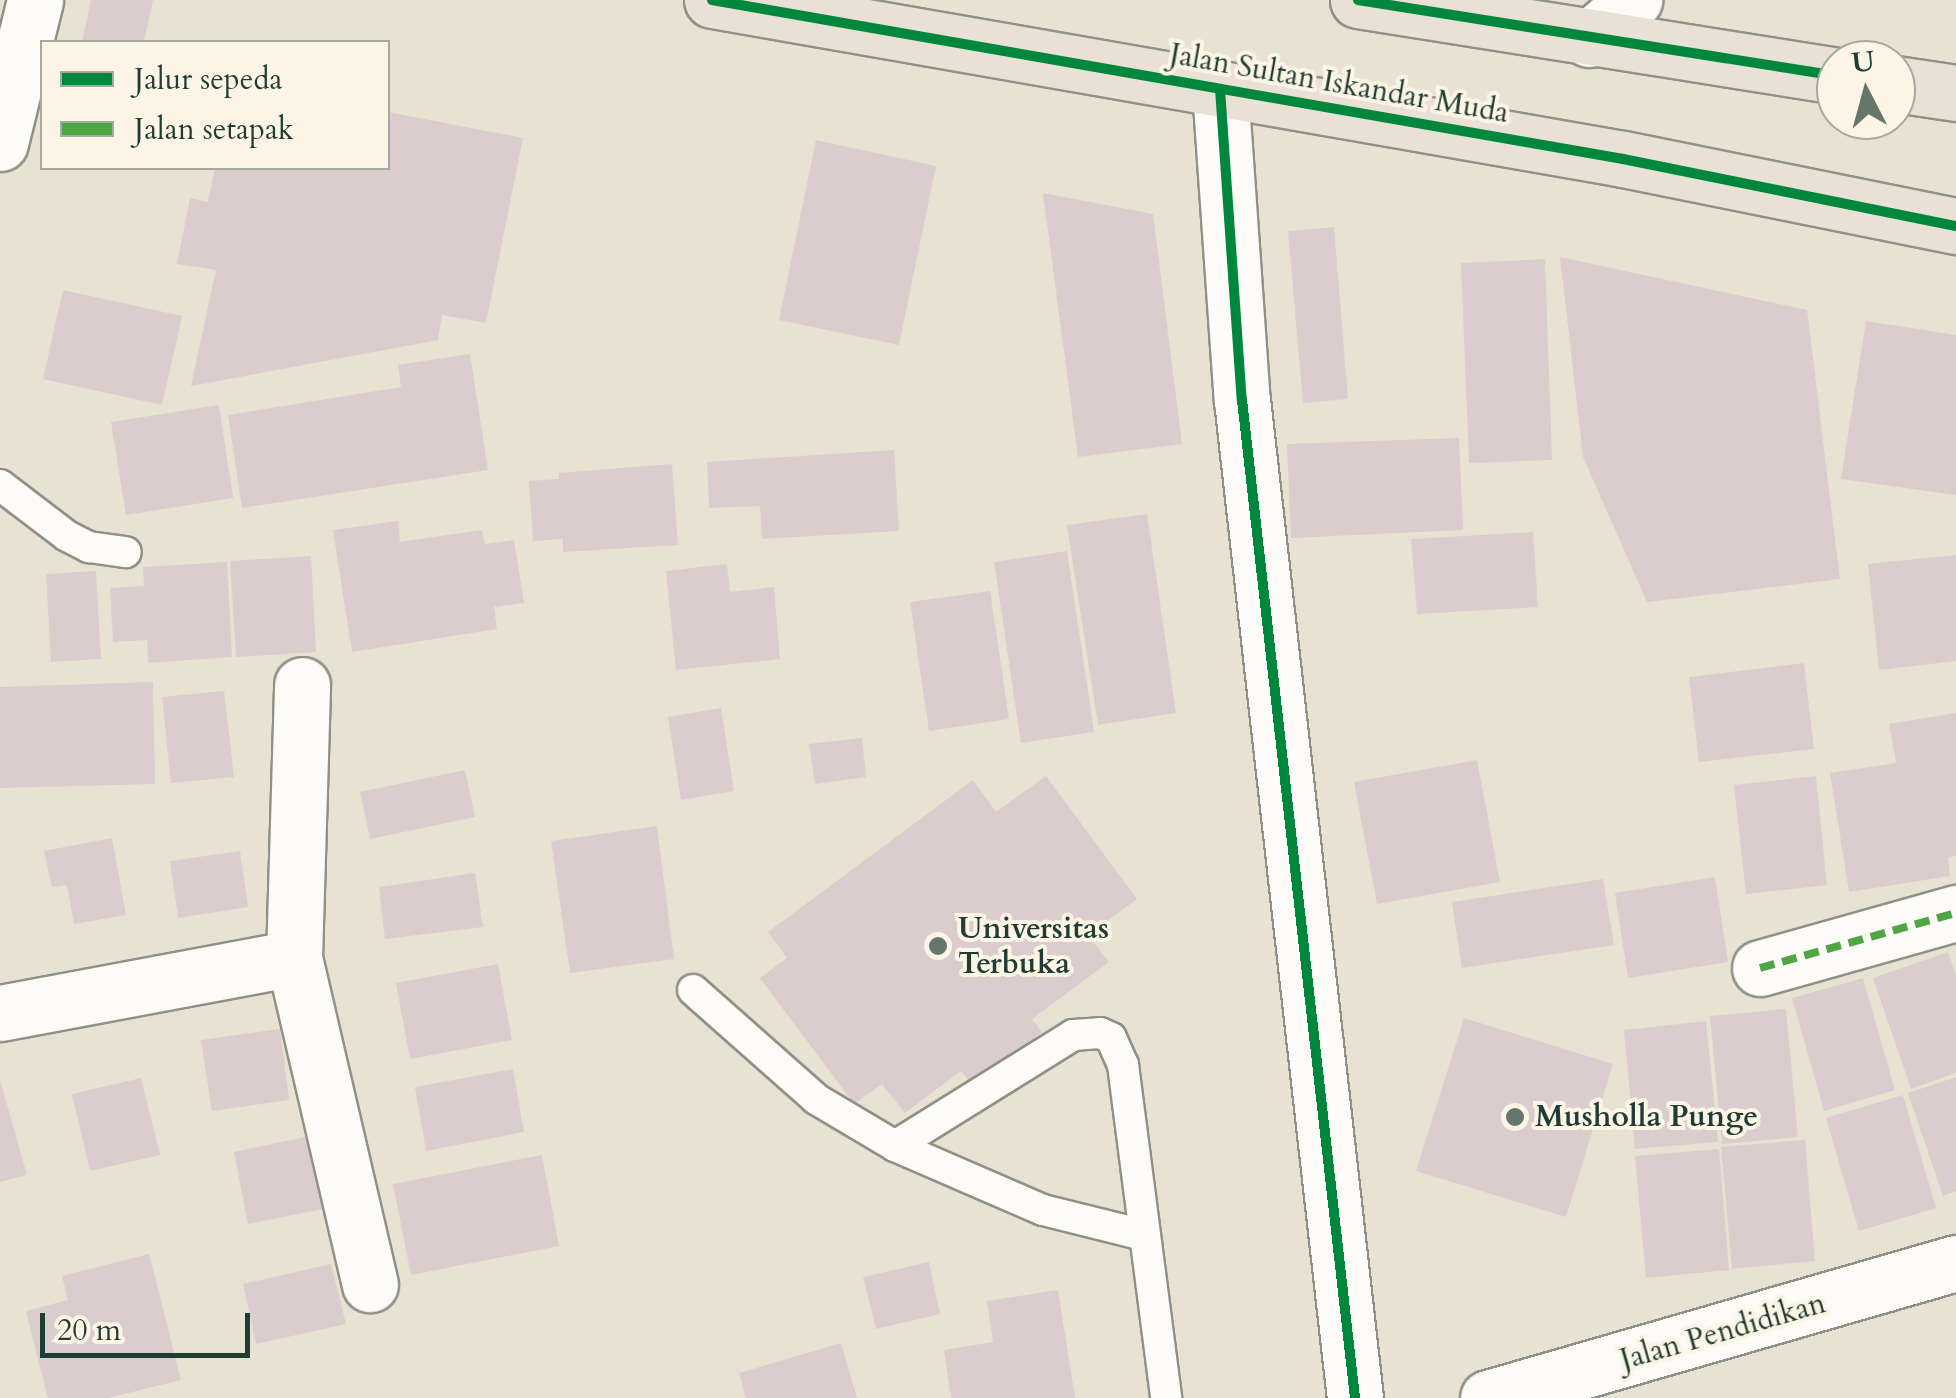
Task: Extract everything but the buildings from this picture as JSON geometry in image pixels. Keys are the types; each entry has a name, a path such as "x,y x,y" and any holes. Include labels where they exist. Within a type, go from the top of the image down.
{"highway":[{"name":"Jalan Sultan Iskandar Muda","path":"712,0 1623,159 1956,226"},
{"path":"1364,0 1816,73"},
{"path":"1916,87 1956,93"}],"street":[{"path":"0,143 35,0"},
{"path":"1589,39 1634,0"},
{"path":"1220,89 1242,400 1355,1398"},
{"path":"302,685 294,958 370,1284"},
{"path":"1760,968 1956,912"},
{"path":"0,1013 294,958"},
{"name":"Jalan Pendidikan","path":"1488,1398 1956,1263"}],"lane":[{"path":"0,484 67,536 89,547 126,552"},
{"path":"693,990 816,1099 895,1146 1043,1210 1143,1235"},
{"path":"895,1146 1073,1035 1100,1033 1111,1038 1123,1065 1166,1398"}],"marked path":[{"path":"1760,968 1956,913"}],"cycle path":[{"path":"712,0 1623,159 1956,226"},
{"path":"1358,0 1816,73"},
{"path":"1220,89 1242,400 1355,1398"}],"place":[{"name":"Universitas Terbuka","path":"938,946"},
{"name":"Musholla Punge","path":"1515,1117"}]}
